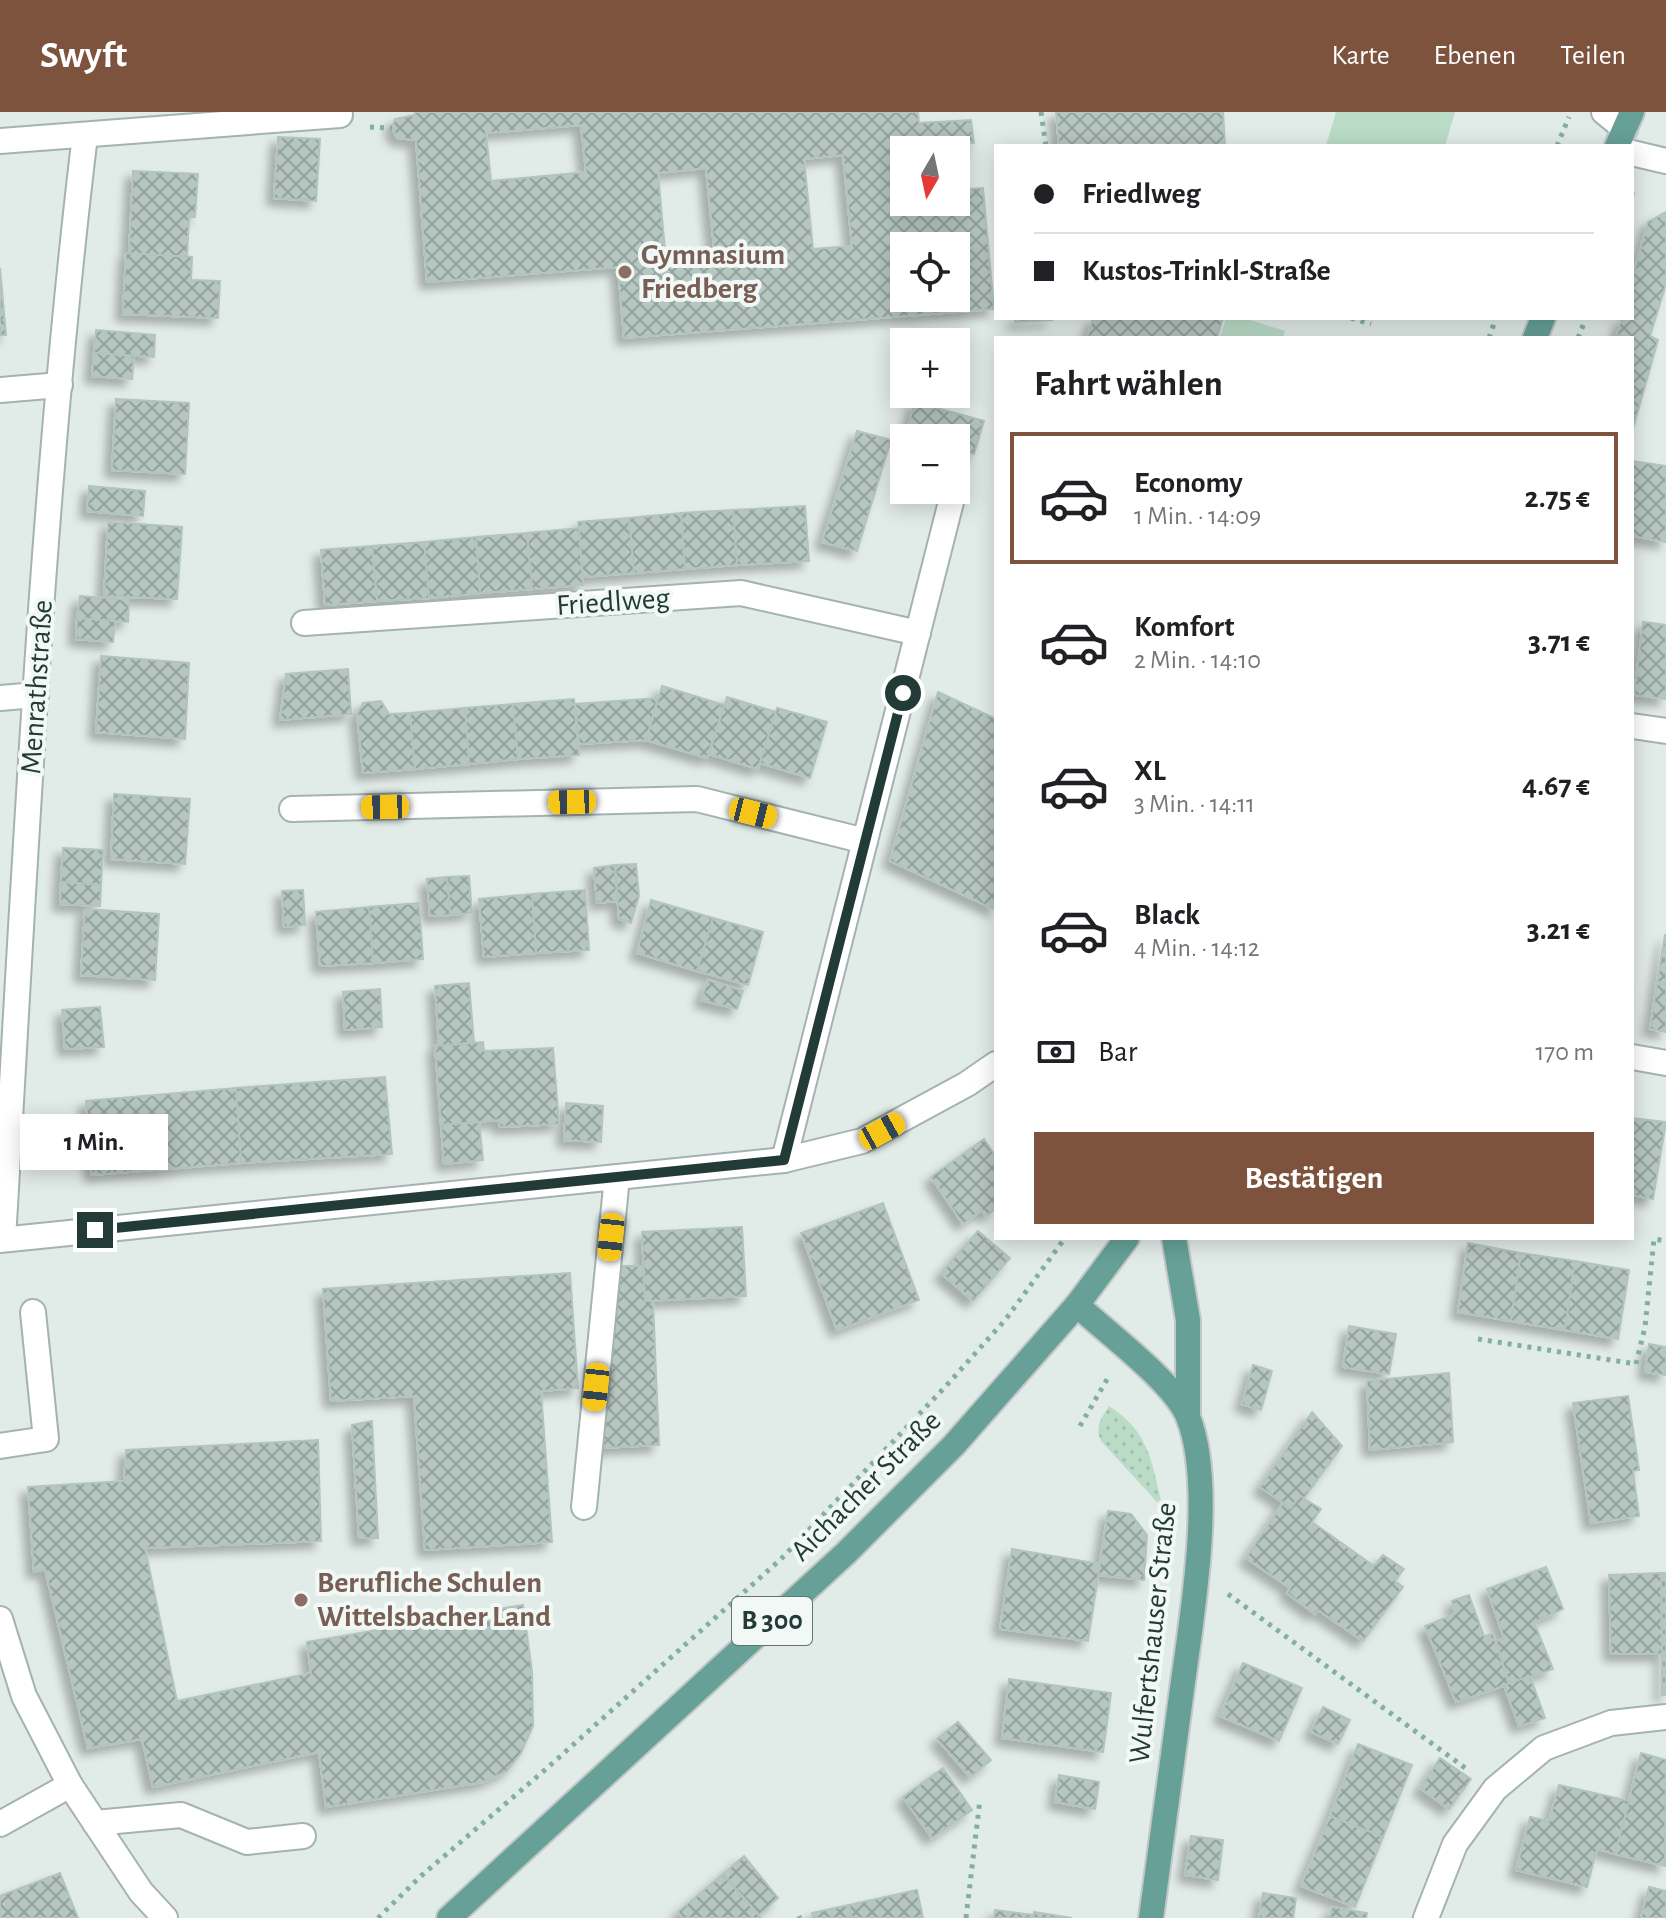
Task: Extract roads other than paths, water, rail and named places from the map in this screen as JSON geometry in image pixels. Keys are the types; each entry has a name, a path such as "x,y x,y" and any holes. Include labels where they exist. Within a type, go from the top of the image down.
{"main road":[{"name":"Aichacher Straße","path":"449,1918 846,1553 954,1445 1077,1305 1126,1240"},
{"path":"1174,1240 1188,1320 1188,1417"},
{"name":"Wulfertshauser Straße","path":"1077,1305 1173,1391 1188,1417 1196,1451 1200,1494 1196,1571 1151,1918"}],"street":[{"path":"1604,112 1625,129"},
{"path":"0,141 340,115"},
{"name":"Menrathstraße","path":"2,1240 36,695 60,385 85,135"},
{"path":"1634,153 1666,161"},
{"path":"0,390 60,385"},
{"path":"784,1160 950,504"},
{"name":"Friedlweg","path":"304,623 741,593 918,633"},
{"path":"0,698 36,695"},
{"path":"1634,726 1666,731"},
{"path":"292,809 697,799 865,841"},
{"path":"1634,1057 1666,1063"},
{"path":"2,1240 784,1160 862,1141 967,1084 994,1065"},
{"path":"584,1507 617,1177"},
{"path":"0,1446 46,1439 33,1312"},
{"path":"0,1619 24,1696 70,1785 141,1892 165,1918"},
{"path":"1426,1918 1455,1844 1495,1789 1544,1748 1611,1723 1666,1717"},
{"path":"0,1824 70,1785"},
{"path":"95,1823 181,1815 247,1842 303,1836"}],"place":[{"name":"Gymnasium Friedberg","path":"625,272"},
{"name":"Berufliche Schulen Wittelsbacher Land","path":"301,1600"}]}
